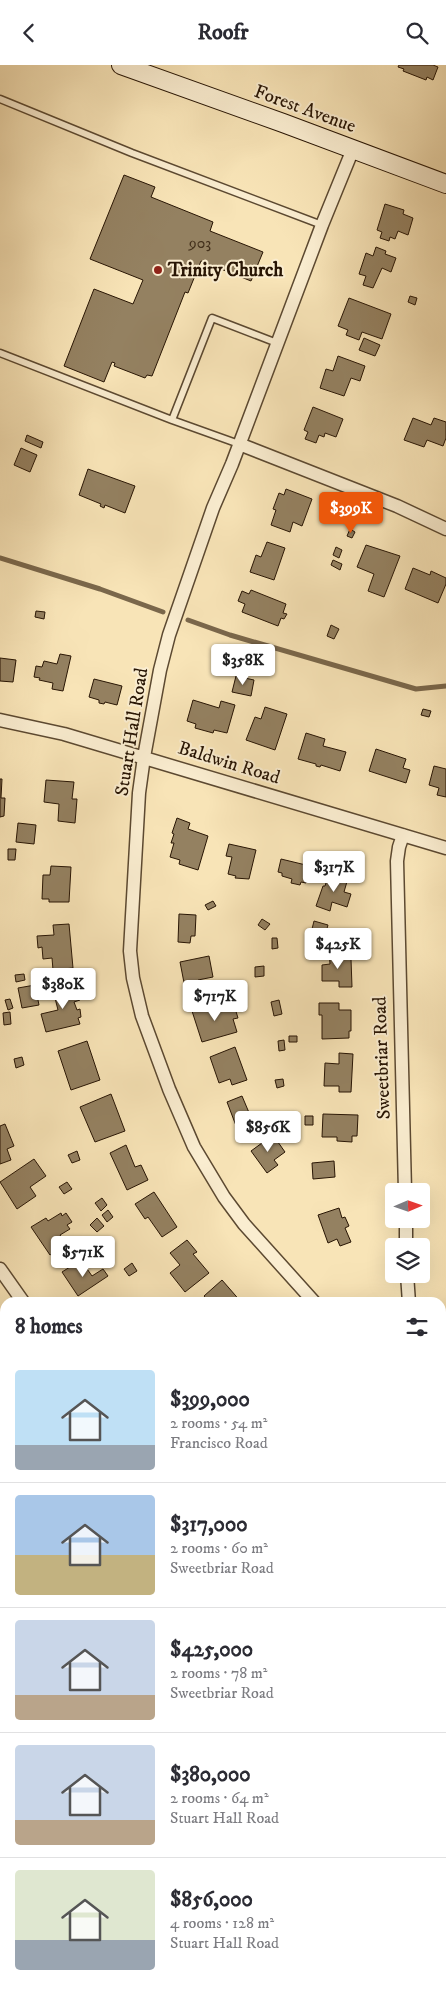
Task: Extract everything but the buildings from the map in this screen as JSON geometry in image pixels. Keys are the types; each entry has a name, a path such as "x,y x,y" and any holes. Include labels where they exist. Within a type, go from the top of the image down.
{"main road":[{"name":"Forest Avenue","path":"121,65 284,123 446,184"}],"street":[{"name":"Stuart Hall Road","path":"310,1297 244,1224 224,1197 190,1139 142,1016 133,978 130,951 139,793 152,705 169,635 213,508 353,149"},
{"path":"239,444 397,506 446,529"},
{"name":"Baldwin Road","path":"0,720 64,734 446,847"},
{"name":"Sweetbriar Road","path":"403,835 398,847 397,861 405,1183"},
{"path":"0,1269 20,1297"},
{"path":"407,1283 408,1297"}],"lane":[{"path":"0,99 132,153 322,225"},
{"path":"172,420 212,317 277,343"},
{"path":"0,353 239,444"}],"waterway":[{"path":"0,558 100,589 163,612"},
{"path":"188,620 230,635 416,689 446,686"}],"place":[{"name":"Trinity Church","path":"158,270"}]}
